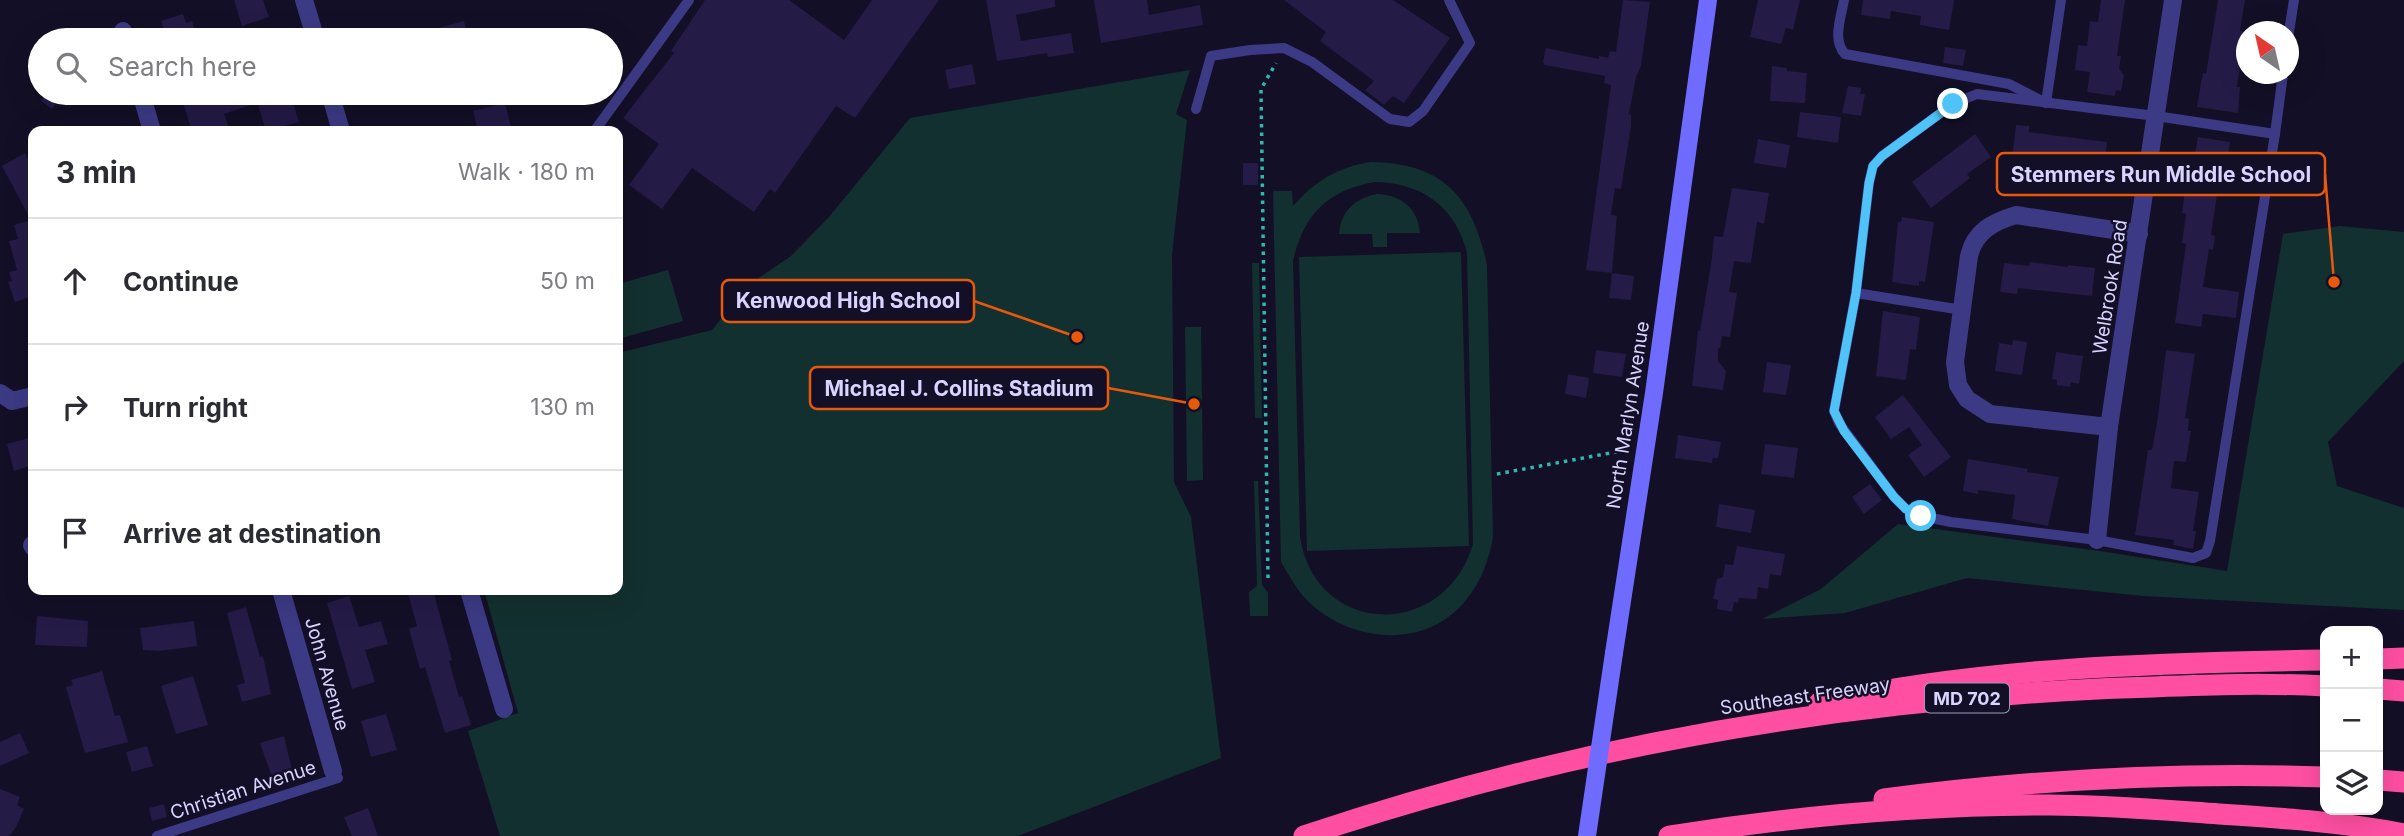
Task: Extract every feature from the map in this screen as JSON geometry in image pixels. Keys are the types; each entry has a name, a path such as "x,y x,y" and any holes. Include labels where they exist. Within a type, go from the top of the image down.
{"highway":[{"path":"2383,659 2404,658"},
{"path":"1613,751 1717,725 1944,680 2033,671 2152,664 2320,660"},
{"name":"Southeast Freeway","path":"1304,836 1454,790 1613,751 1757,725 1859,710 2036,692 2167,686 2320,686"},
{"path":"2383,689 2404,691"},
{"path":"1657,836 1769,815 1934,792 2178,777 2320,778"},
{"path":"2383,780 2404,782"},
{"path":"1669,836 1744,824 1837,814 2050,805 2132,807 2311,820 2404,834"}],"street":[{"path":"304,0 312,28"},
{"name":"North Marlyn Avenue","path":"1587,836 1654,393 1708,0"},
{"name":"Welbrook Road","path":"2097,540 2109,426 2173,0"},
{"path":"144,105 151,126"},
{"path":"333,105 340,126"},
{"path":"2109,426 1990,414 1977,407 1962,393 1956,373 1972,243 1980,233 2001,219 2016,215 2139,234"},
{"path":"0,393 12,401 28,397"},
{"name":"John Avenue","path":"282,595 336,774"},
{"path":"470,595 504,709"}],"lane":[{"path":"623,92 689,0"},
{"path":"1196,109 1211,56 1284,48 1312,62 1390,119 1409,122 1423,111 1470,43 1449,0"},
{"path":"1844,0 1838,36 1839,47 1845,54 2009,84 2046,103"},
{"path":"2046,103 2061,0"},
{"path":"2291,21 2294,0"},
{"path":"2274,134 1977,94 1953,104 1882,156 1873,166 1869,183 1856,293 1834,411 1844,431 1906,509 1921,516 1951,522 2097,540 2193,558 2206,553 2210,541 2274,134 2282,84"},
{"path":"598,126 613,105"},
{"path":"1856,293 1962,310"},
{"name":"Christian Avenue","path":"158,836 336,774"}],"path":[{"path":"1268,578 1261,89 1284,48"},
{"path":"1497,474 1621,451"}],"green space":[{"path":"1190,70 1176,114 1187,120 1172,255 1174,482 1191,517 1221,758 1018,836 500,836 468,731 518,713 485,595 623,595 623,352 712,330 760,277 791,256 829,217 910,118"},
{"path":"1371,162 1418,169 1451,188 1473,220 1487,265 1493,537 1489,554 1476,586 1450,616 1432,627 1390,635 1369,633 1329,618 1303,596 1281,562 1273,191 1292,191 1293,206 1328,176 1348,167","holes":["1374,182 1391,183 1421,192 1445,210 1462,237 1467,253 1473,544 1458,575 1436,598 1410,611 1382,614 1354,609 1330,594 1311,570 1300,537 1293,261 1304,230 1320,207 1357,186"]},
{"path":"1377,194 1394,197 1407,204 1416,216 1420,233 1387,233 1387,247 1373,247 1372,234 1339,234 1350,207"},
{"path":"2340,226 2404,232 2404,361 2328,442 2337,486 2404,508 2404,610 2143,596 1967,578 1845,613 1762,619 1821,589 1898,524 2227,571 2283,234"},
{"path":"1461,252 1469,546 1307,551 1299,257"},
{"path":"1252,263 1259,263 1262,418 1255,418"},
{"path":"668,270 683,321 623,338 623,283"},
{"path":"1185,327 1201,327 1203,480 1187,481"},
{"path":"1254,481 1258,481 1262,585 1268,593 1268,616 1250,616 1249,592 1257,586"}],"building":[{"path":"234,0 263,0 269,17 242,26"},
{"path":"705,0 789,0 844,40 872,0 939,0 855,118 836,106 775,193 770,189 754,212 692,168 662,209 629,185 659,144 623,118 674,53 671,51"},
{"path":"986,0 1055,0 1055,7 1016,15 1021,41 1071,33 1074,53 1048,57 1047,53 997,61"},
{"path":"1094,0 1147,0 1149,15 1200,5 1203,25 1101,43"},
{"path":"1284,0 1393,0 1450,38 1404,103 1393,96 1384,105 1365,90 1374,81 1320,41 1326,32"},
{"path":"1623,0 1650,2 1641,66 1636,77 1629,114 1631,126 1621,189 1615,188 1611,215 1617,216 1612,273 1586,270 1611,85 1604,83 1605,76 1545,65 1543,62 1546,48 1599,59 1599,56 1608,58 1610,51 1616,52"},
{"path":"1758,0 1800,0 1793,30 1786,28 1781,44 1750,37"},
{"path":"1863,0 1954,0 1949,30 1920,25 1921,16 1891,11 1890,19 1861,15"},
{"path":"2101,0 2125,0 2117,56 2121,56 2119,69 2124,75 2121,91 2116,90 2115,96 2087,92 2090,72 2075,70 2078,45 2087,46 2090,21 2098,22"},
{"path":"2218,0 2245,0 2242,21 2236,21 2236,84 2240,87 2238,113 2197,107 2203,73 2206,74"},
{"path":"183,14 186,23 192,21 194,28 163,28 161,21"},
{"path":"464,21 466,28 438,28"},
{"path":"1945,47 1966,50 1963,66 1943,63"},
{"path":"972,64 976,84 949,89 945,70"},
{"path":"1772,66 1807,73 1805,103 1770,101"},
{"path":"1848,86 1861,88 1860,94 1865,94 1861,116 1842,113"},
{"path":"184,105 251,105 224,114 228,126 190,126"},
{"path":"258,105 294,105 299,122 284,126 264,126"},
{"path":"506,105 511,126 477,126 473,111"},
{"path":"1800,112 1841,117 1838,143 1797,137"},
{"path":"2016,125 2029,126 2029,132 2107,142 2103,174 2098,173 2097,177 2011,166"},
{"path":"1975,134 1991,157 1967,174 1970,178 1931,208 1912,182"},
{"path":"2198,137 2230,142 2223,194 2217,194 2211,235 2215,236 2213,250 2209,249 2203,287 2239,292 2236,318 2203,314 2201,327 2175,323 2186,244 2182,243 2186,214 2182,213 2187,175 2191,176"},
{"path":"1758,139 1790,145 1786,168 1754,163"},
{"path":"25,153 28,159 28,214 2,166"},
{"path":"1243,163 1258,163 1258,185 1243,185"},
{"path":"1732,188 1769,193 1764,224 1757,222 1751,263 1734,261 1729,292 1737,293 1730,337 1722,336 1718,348 1718,361 1726,371 1723,390 1692,386 1714,236 1723,237"},
{"path":"1902,217 1934,222 1925,282 1919,281 1919,286 1892,282 1898,222 1901,222"},
{"path":"28,221 28,298 15,302 8,282 12,281 9,272 17,270 9,241 18,239 14,225"},
{"path":"2030,262 2095,268 2092,296 2018,288 2017,294 2000,292 2004,263 2029,266"},
{"path":"1612,273 1634,276 1631,300 1609,298"},
{"path":"1883,311 1920,317 1916,350 1910,349 1906,380 1876,376"},
{"path":"2013,340 2027,342 2022,375 1995,371 1999,343 2012,345"},
{"path":"1596,350 1626,354 1622,377 1593,373"},
{"path":"2166,350 2195,354 2185,418 2189,419 2188,431 2191,431 2186,462 2174,461 2171,488 2199,492 2193,549 2173,545 2174,540 2135,535 2148,450 2152,450 2157,423"},
{"path":"2056,352 2083,356 2079,384 2071,382 2070,387 2057,385 2057,380 2052,379"},
{"path":"1767,362 1791,365 1786,395 1763,392"},
{"path":"1568,374 1589,378 1586,398 1565,394"},
{"path":"1903,395 1951,457 1924,477 1908,455 1922,445 1909,427 1891,439 1875,417"},
{"path":"1678,435 1721,442 1718,458 1713,458 1712,463 1675,458"},
{"path":"28,438 28,467 14,471 7,444"},
{"path":"1765,444 1798,448 1794,478 1761,474"},
{"path":"1968,459 2059,477 2048,526 2012,519 2015,495 1978,490 1978,494 1963,491"},
{"path":"1870,484 1882,500 1864,514 1852,497"},
{"path":"1719,504 1755,510 1751,533 1716,527"},
{"path":"1737,546 1785,554 1781,576 1770,574 1768,589 1758,587 1757,599 1739,598 1738,603 1734,602 1732,612 1717,609 1718,600 1713,599 1717,579 1723,577 1725,564 1733,565"},
{"path":"408,595 434,595 459,697 462,696 471,725 445,733 425,667 420,669 409,629 417,626"},
{"path":"349,596 359,627 381,621 388,644 365,650 375,682 352,689 327,603"},
{"path":"246,607 260,657 263,656 271,694 242,702 237,685 245,683 227,613"},
{"path":"37,616 88,621 87,647 35,645"},
{"path":"194,621 197,646 159,651 143,650 140,628"},
{"path":"102,671 115,716 120,715 128,742 85,753 66,687 73,685 71,680"},
{"path":"193,676 208,725 176,734 161,686"},
{"path":"386,714 397,750 371,757 361,721"},
{"path":"20,733 29,753 0,766 0,742"},
{"path":"284,736 293,774 273,780 260,743"},
{"path":"147,746 153,766 132,772 126,752"},
{"path":"0,789 20,797 17,805 24,809 9,836 0,836"},
{"path":"164,804 167,817 152,821 149,808"},
{"path":"368,808 378,836 352,836 344,817"}],"place":[{"name":"Stemmers Run Middle School","path":"2334,282"},
{"name":"Kenwood High School","path":"1077,337"},
{"name":"Michael J. Collins Stadium","path":"1194,404"}],"route":[{"path":"1921,516 1906,509 1894,497 1844,431 1834,411 1856,293 1873,166 1882,156 1953,104"}]}
